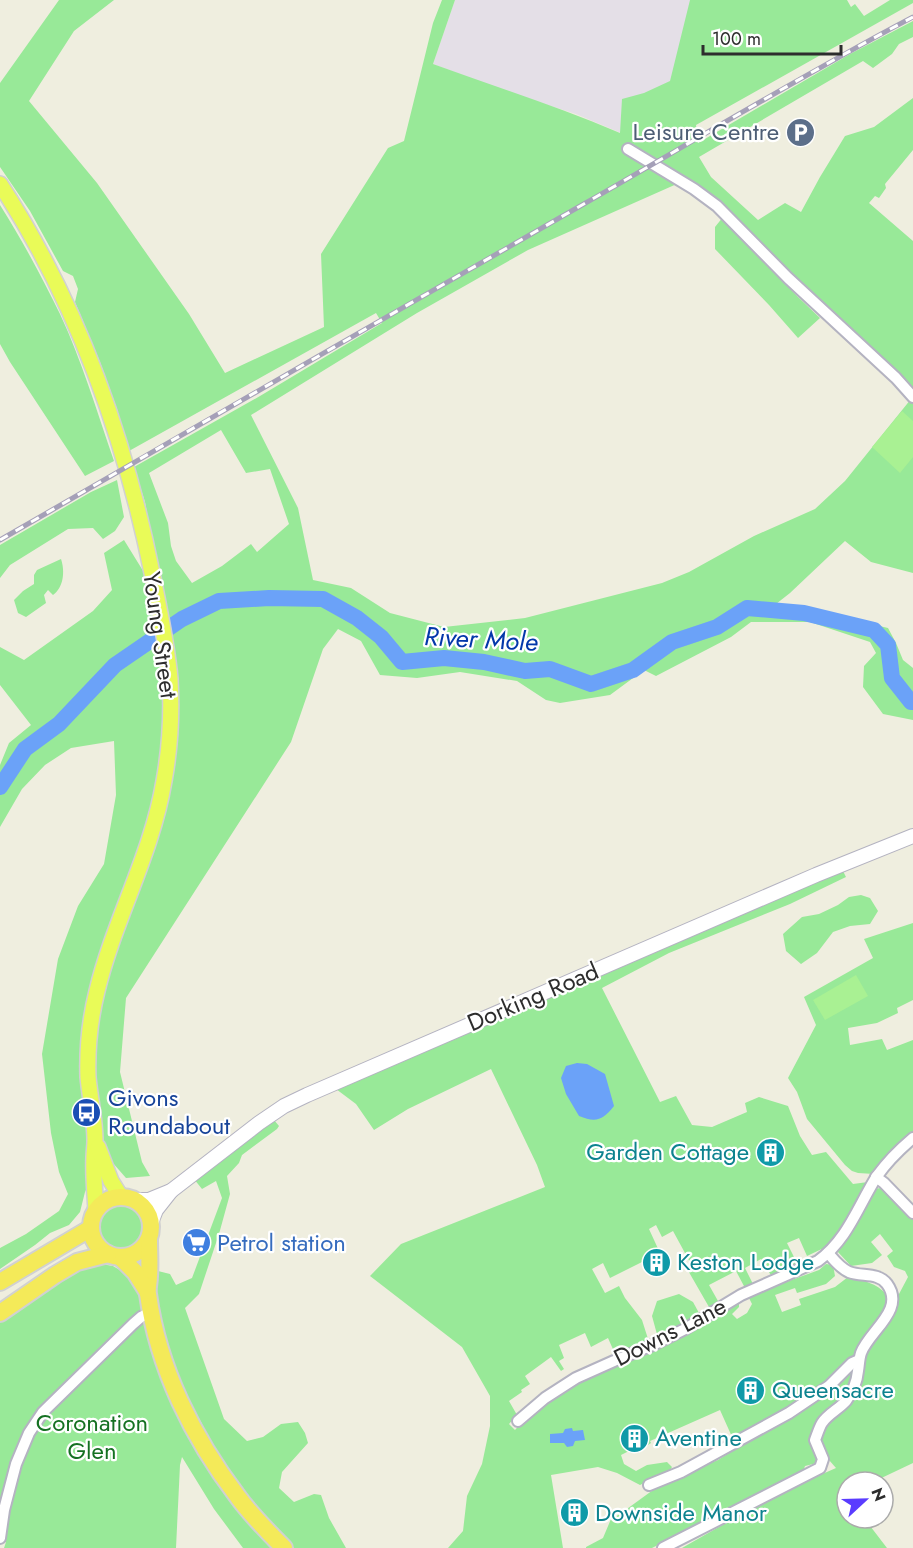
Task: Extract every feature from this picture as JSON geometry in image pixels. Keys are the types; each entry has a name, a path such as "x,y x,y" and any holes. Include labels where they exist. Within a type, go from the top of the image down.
{"highway":[{"path":"147,1290 135,1272 96,1243 92,1236 92,1219 102,1203 111,1199 128,1199 143,1206 148,1214 150,1231 147,1290 163,1356 174,1386 208,1454 238,1498 284,1548"},
{"path":"0,1282 91,1228"},
{"path":"0,1313 77,1262 88,1258 130,1256 139,1251 150,1231"}],"main road":[{"name":"Young Street","path":"0,184 37,245 84,343 106,398 135,497 164,633 170,680 170,736 165,780 157,817 110,947 91,1020 88,1077 95,1141 96,1211"},
{"name":"Dorking Road","path":"150,1231 156,1210 171,1191 284,1106 805,880 913,836"},
{"name":"Young Street","path":"95,1141 111,1181 128,1199"},
{"name":"Dorking Road","path":"128,1199 149,1200 171,1191"}],"street":[{"path":"628,149 694,189 717,206 788,278 889,371 913,397"},
{"name":"Downs Lane","path":"518,1421 545,1398 576,1378 656,1344 741,1295 806,1268 828,1253 843,1235 876,1177 913,1138"},
{"path":"876,1177 913,1213"},
{"path":"663,1548 819,1467 823,1459 815,1440 822,1423 846,1401 856,1378 864,1345 888,1315 892,1305 890,1288 886,1282 879,1277 852,1273 844,1269 828,1253"},
{"path":"0,1538 4,1510 16,1464 29,1433 43,1412 141,1317 151,1312"},
{"path":"649,1485 681,1472 789,1413 829,1386 852,1363 859,1360"}],"shaded area":[{"path":"455,0 691,0 690,107 621,133 576,114 513,94 433,64"}],"green space":[{"path":"59,0 114,0 74,31 29,101 97,183 189,314 225,373 324,327 321,254 388,148 404,141 433,23 442,0 455,0 433,64 620,133 622,99 644,93 670,81 690,0 847,0 851,7 855,4 864,16 890,0 913,0 913,3 696,125 698,143 850,54 913,21 913,37 899,44 892,54 873,68 863,61 699,157 711,177 758,220 785,203 801,212 845,136 874,127 913,98 913,150 885,184 886,188 879,198 875,196 869,203 913,241 913,388 766,250 722,203 684,178 679,183 528,250 417,313 251,415 298,508 313,580 351,588 390,613 444,627 525,618 662,583 689,572 754,536 815,509 845,481 911,399 913,400 913,573 871,562 845,541 776,604 808,609 888,628 903,660 913,668 913,720 883,714 863,687 864,666 876,653 870,642 810,622 751,622 731,637 656,676 644,670 610,695 560,703 546,700 517,681 460,672 417,678 380,675 361,641 338,629 323,649 291,742 126,998 120,1072 142,1162 150,1176 126,1178 112,1162 93,1175 85,1192 80,1212 69,1225 50,1233 0,1269 0,1248 26,1234 59,1211 68,1194 59,1172 51,1133 42,1054 58,959 78,906 104,864 116,795 114,741 71,748 45,765 22,789 0,827 0,765 9,743 31,725 0,685 0,647 24,660 93,611 112,590 104,553 124,540 145,574 156,561 145,502 134,467 260,396 382,323 376,313 129,451 100,362 75,302 78,289 73,276 63,271 30,211 0,167 0,83","holes":["221,430 246,473 270,469 289,524 257,552 251,544 222,566 192,583 176,561 171,546 168,523 149,473"]},
{"path":"0,205 39,272 60,314 89,387 114,461 85,476 0,344"},
{"path":"723,217 820,318 798,338 715,249 715,227"},
{"path":"902,411 913,421 913,457 900,473 872,447"},
{"path":"117,480 124,517 115,531 103,539 93,528 68,529 10,565 0,578 0,545 91,492"},
{"path":"61,559 63,578 57,592 53,595 48,590 44,595 46,603 26,617 18,613 14,600 34,584 34,575 37,570"},
{"path":"843,871 846,877 790,904 669,953 602,988 660,1102 676,1096 692,1125 712,1127 747,1112 745,1103 759,1097 788,1106 800,1136 812,1155 826,1152 853,1184 868,1182 845,1225 826,1247 807,1256 799,1238 787,1243 798,1265 772,1277 761,1259 745,1268 753,1284 745,1288 736,1271 709,1285 718,1301 709,1307 686,1267 691,1264 673,1231 662,1237 656,1225 649,1229 660,1253 650,1258 648,1253 644,1255 646,1260 610,1278 603,1263 592,1269 605,1293 619,1286 642,1320 649,1342 616,1356 608,1338 591,1347 585,1333 559,1345 564,1358 559,1361 564,1369 561,1371 551,1357 525,1376 530,1384 509,1401 517,1415 509,1424 515,1430 522,1422 578,1379 739,1301 739,1307 732,1314 737,1319 747,1313 752,1304 748,1296 819,1270 826,1264 833,1265 835,1276 826,1284 797,1293 795,1288 775,1295 782,1312 801,1305 799,1299 835,1287 848,1277 874,1285 887,1295 899,1294 908,1277 905,1271 894,1267 887,1256 893,1251 880,1234 871,1242 882,1255 872,1263 851,1266 837,1251 875,1189 885,1187 913,1218 913,1463 895,1472 835,1470 835,1530 873,1530 887,1548 682,1548 758,1506 836,1468 829,1460 805,1466 803,1472 652,1548 586,1548 603,1538 611,1519 664,1482 718,1460 737,1448 720,1410 650,1441 651,1443 645,1447 643,1444 621,1455 624,1464 636,1471 647,1465 667,1462 672,1467 640,1485 617,1473 598,1467 551,1475 563,1548 448,1548 463,1531 467,1496 482,1464 490,1426 490,1396 462,1347 370,1276 401,1244 545,1187 537,1165 491,1069 408,1109 374,1130 356,1104 336,1089"},
{"path":"861,895 870,898 878,911 870,924 850,926 833,932 817,953 801,964 786,951 783,934 802,917 819,914 849,897"},
{"path":"913,923 913,1000 897,1008 898,1013 877,1023 848,1028 850,1045 882,1039 887,1050 913,1040 913,1134 874,1174 858,1173 845,1165 807,1119 797,1092 788,1078 816,1025 804,997 873,958 864,939"},
{"path":"856,975 868,996 825,1020 813,1000"},
{"path":"274,1120 279,1126 277,1129 242,1155 239,1163 227,1176 230,1194 219,1234 199,1294 185,1308 224,1419 247,1441 263,1437 281,1424 298,1422 308,1443 282,1472 279,1488 294,1502 314,1494 321,1495 329,1518 346,1548 294,1548 226,1468 213,1447 175,1369 166,1347 154,1304 153,1285 158,1271 170,1274 176,1285 192,1278 222,1198 216,1181 202,1189 194,1179"},
{"path":"121,1203 137,1210 144,1226 137,1242 121,1249 105,1242 98,1226 105,1210"},
{"name":"Coronation Glen","path":"101,1264 113,1266 128,1275 138,1290 154,1351 173,1395 277,1548 243,1548 214,1509 182,1457 176,1548 4,1548 6,1542 0,1539 0,1322 76,1269"},
{"path":"679,1294 693,1302 699,1313 658,1338 652,1316 657,1301"}],"water":[{"path":"577,1063 587,1064 605,1074 614,1106 599,1119 579,1116 566,1094 561,1078 566,1066"},
{"path":"572,1428 573,1431 583,1430 585,1440 575,1441 573,1446 567,1447 564,1443 550,1443 550,1434 563,1433 565,1429"}],"waterway":[{"name":"River Mole","path":"0,787 25,749 59,724 115,665 182,619 219,601 269,598 323,599 357,618 381,637 402,662 444,658 484,662 525,671 550,669 591,684 633,670 672,642 717,627 747,608 804,613 874,630 888,645 892,678 913,702"}],"railway":[{"path":"0,540 788,86 913,17"}],"place":[{"name":"Leisure Centre","path":"800,132"},
{"name":"Givons Roundabout","path":"87,1112"},
{"name":"Garden Cottage","path":"770,1152"},
{"name":"Petrol station","path":"196,1243"},
{"name":"Keston Lodge","path":"656,1262"},
{"name":"Queensacre","path":"751,1390"},
{"name":"Aventine","path":"634,1438"},
{"name":"Downside Manor","path":"574,1513"}]}
